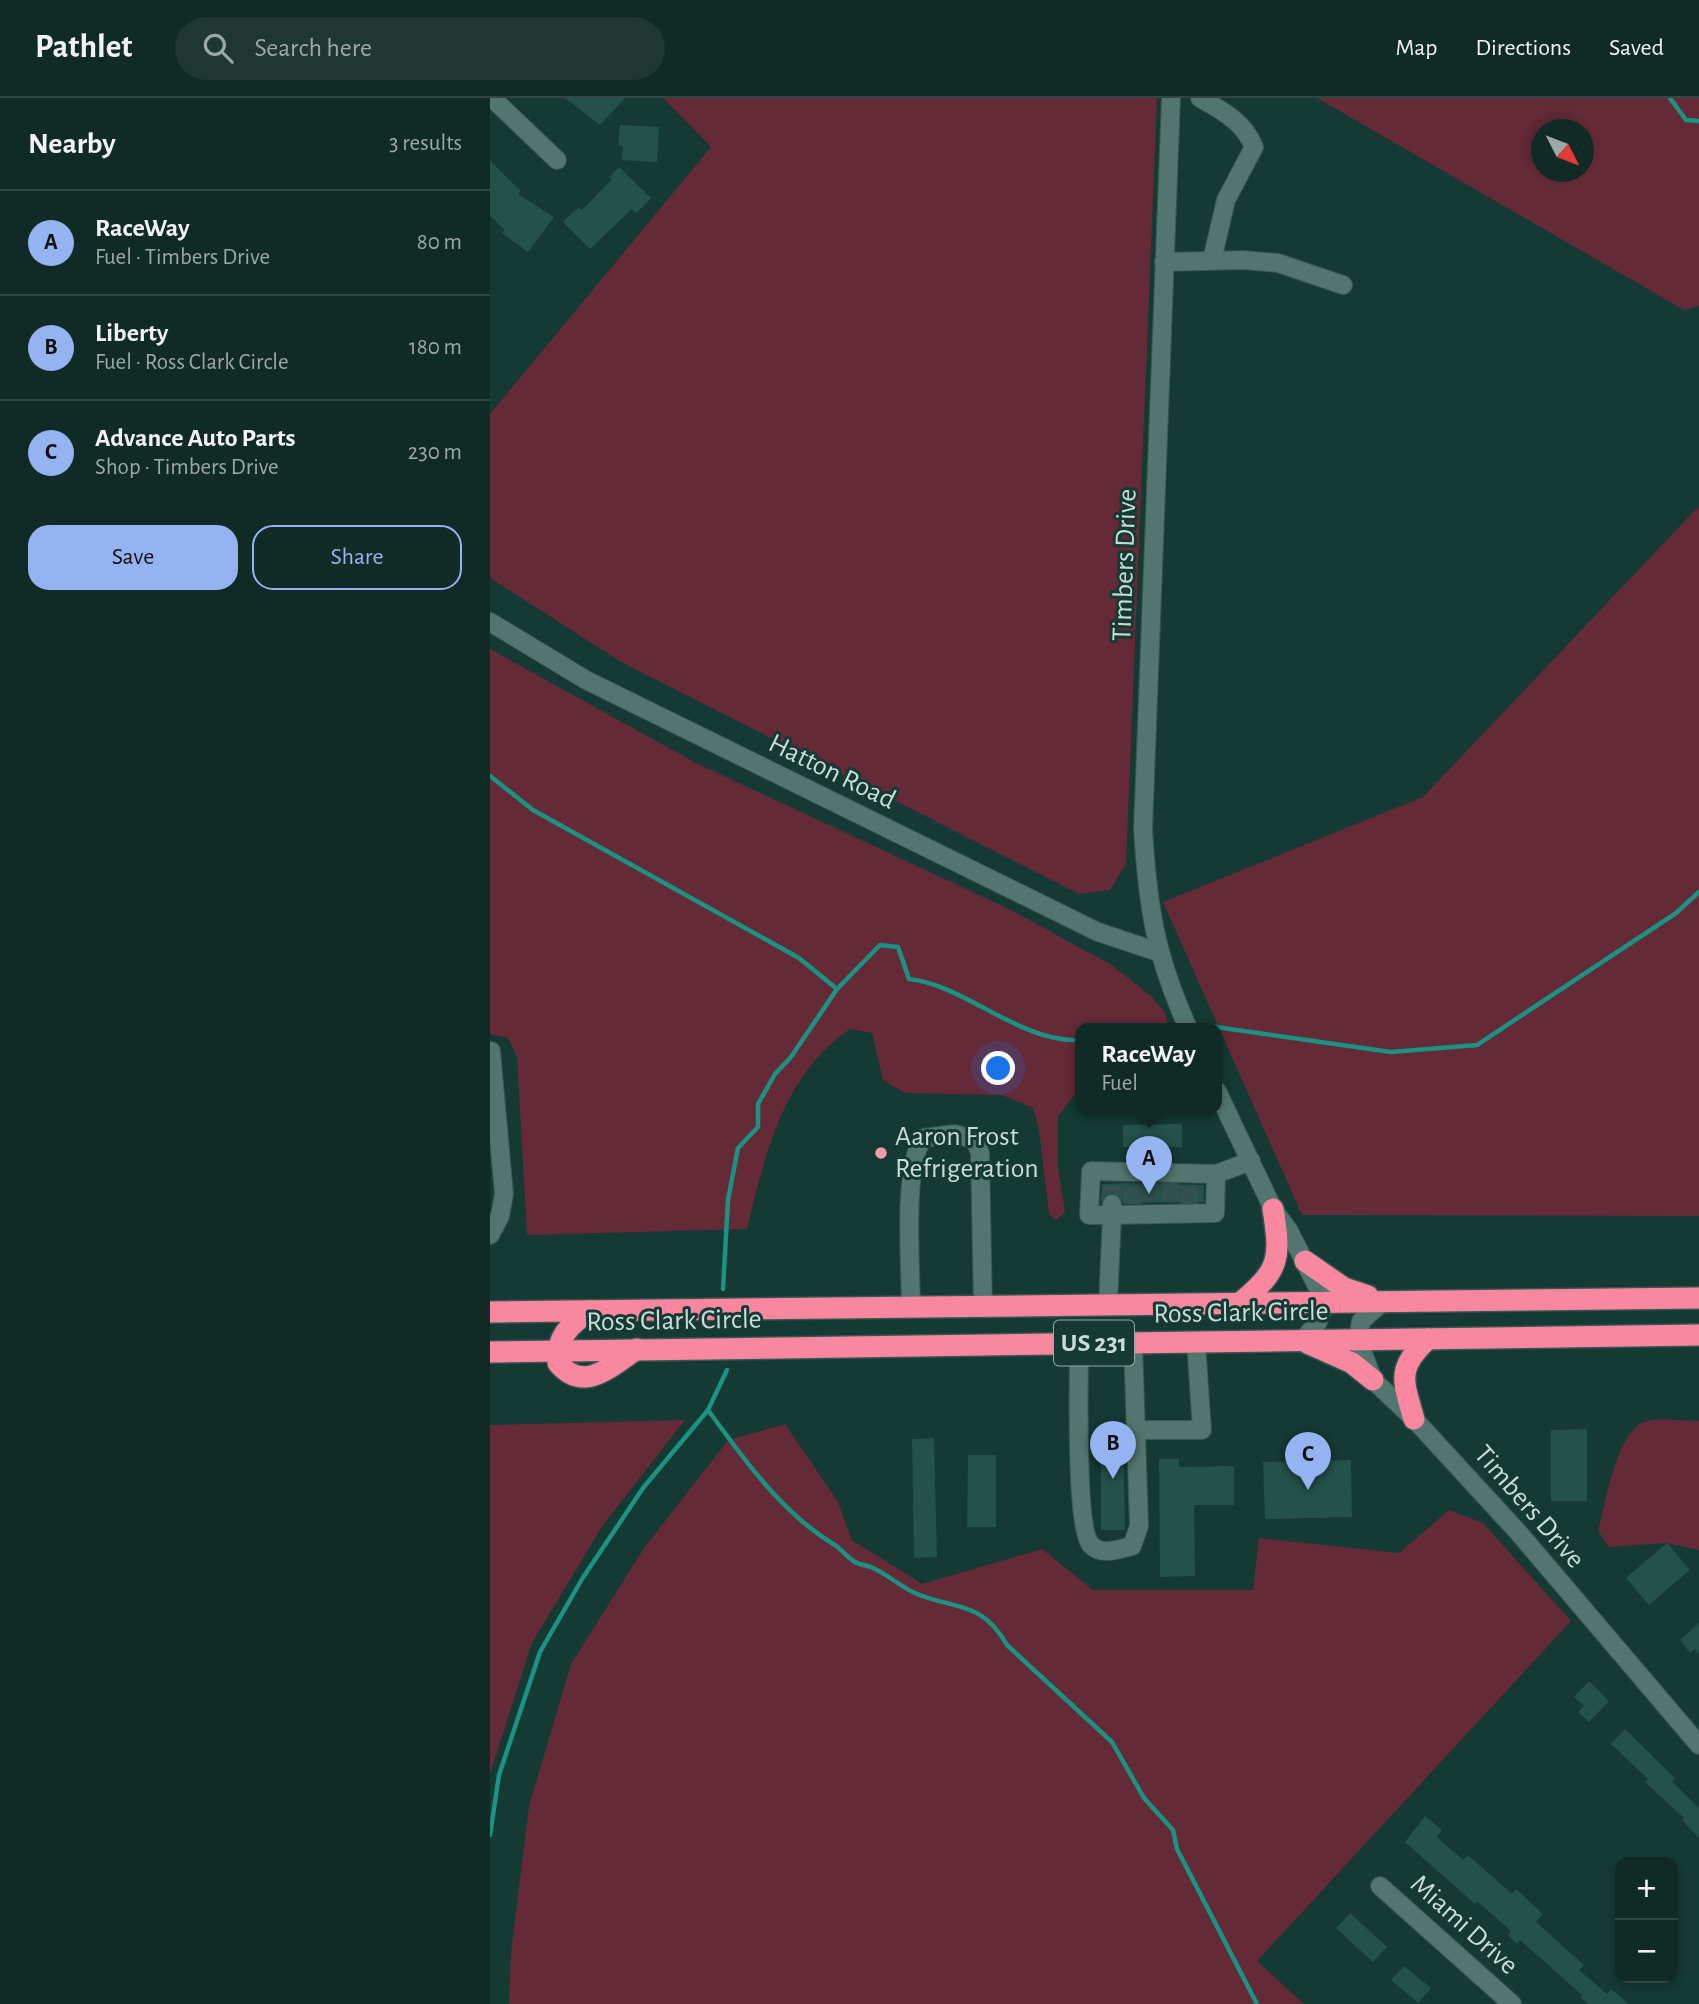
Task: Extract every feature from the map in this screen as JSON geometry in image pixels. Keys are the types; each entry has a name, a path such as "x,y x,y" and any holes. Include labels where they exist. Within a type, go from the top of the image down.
{"highway":[{"path":"1240,1303 1264,1283 1277,1260 1279,1246 1273,1209"},
{"path":"1305,1261 1344,1288 1384,1301"},
{"name":"Ross Clark Circle","path":"490,1312 1699,1298"},
{"path":"557,1351 562,1335 589,1311"},
{"name":"Ross Clark Circle","path":"490,1352 1699,1335"},
{"path":"1414,1419 1403,1381 1405,1366 1413,1353 1428,1339"},
{"path":"1302,1340 1352,1363 1373,1380"}],"street":[{"path":"492,98 557,160"},
{"name":"Timbers Drive","path":"1171,98 1143,765 1146,883 1158,952 1186,1023"},
{"path":"1200,98 1230,116 1248,132 1254,147 1226,200 1212,260"},
{"path":"1164,262 1212,260 1278,263 1343,285"},
{"name":"Hatton Road","path":"490,622 586,680 1098,932 1158,952"},
{"path":"490,1235 500,1216 504,1194 491,1051"},
{"path":"1222,1101 1273,1209 1289,1230 1325,1302 1318,1322 1302,1340"},
{"path":"911,1308 911,1194 915,1150 924,1138 954,1134 975,1140 980,1153 983,1307"},
{"path":"1216,1174 1215,1213 1141,1209 1112,1210 1089,1215 1091,1171 1131,1178 1190,1178 1216,1174 1251,1161"},
{"path":"1108,1305 1112,1210"},
{"path":"1358,1340 1361,1321 1384,1301"},
{"name":"Timbers Drive","path":"1358,1340 1373,1380 1414,1419 1518,1532 1699,1745"},
{"path":"1079,1343 1085,1536 1093,1548 1101,1551 1132,1546 1139,1526 1133,1342"},
{"path":"1134,1430 1202,1430 1196,1342"},
{"name":"Miami Drive","path":"1380,1886 1512,2004"}],"shaded area":[{"path":"663,98 1157,98 1126,864 1110,890 1079,894 623,663 490,578 490,414 711,147"},
{"path":"1317,98 1699,98 1699,306 1684,310"},
{"path":"1699,506 1699,1216 1302,1215 1222,1035 1222,1023 1217,1023 1163,902 1423,797"},
{"path":"490,649 696,763 1009,909 1110,964 1150,995 1164,1011 1168,1023 1075,1023 1075,1094 1058,1116 1058,1168 1065,1212 1056,1220 1049,1214 1039,1130 1033,1108 1002,1095 905,1093 883,1080 872,1033 850,1029 827,1048 808,1069 780,1118 761,1173 747,1229 527,1235 517,1057 508,1038 490,1034"},
{"path":"1663,1419 1699,1421 1699,1550 1666,1543 1609,1547 1598,1531 1613,1471 1626,1440 1634,1429 1644,1422"},
{"path":"685,1420 603,1525 532,1643 490,1774 490,1425"},
{"path":"785,1424 838,1502 852,1540 922,1584 1042,1549 1093,1590 1253,1590 1259,1538 1399,1553 1449,1510 1483,1523 1571,1621 1257,1961 1304,2004 509,2004 511,1953 529,1806 571,1664 644,1548 728,1440"}],"building":[{"path":"565,98 625,98 600,125"},
{"path":"620,125 659,127 657,162 622,160 623,146 618,145"},
{"path":"490,161 521,191 518,194 554,217 528,252 502,233 505,230 490,216"},
{"path":"619,167 651,198 636,213 632,209 590,249 563,222 579,207 582,210 612,179 609,177"},
{"path":"1182,1124 1182,1147 1123,1147 1123,1125"},
{"path":"1102,1184 1204,1185 1204,1202 1123,1203 1118,1195 1111,1193 1101,1202"},
{"path":"1101,1428 1123,1428 1125,1530 1101,1530"},
{"path":"1587,1429 1587,1501 1551,1501 1551,1430"},
{"path":"934,1438 937,1557 914,1558 912,1439"},
{"path":"968,1455 996,1455 996,1527 967,1527"},
{"path":"1159,1459 1179,1459 1179,1467 1234,1466 1234,1505 1194,1505 1195,1576 1160,1577"},
{"path":"1351,1460 1352,1517 1265,1519 1263,1462"},
{"path":"1667,1543 1690,1570 1649,1605 1626,1578"},
{"path":"1699,1623 1699,1654 1695,1649 1690,1653 1680,1640"},
{"path":"1589,1681 1609,1701 1589,1722 1578,1712 1584,1706 1574,1697"},
{"path":"1625,1729 1675,1778 1672,1782 1699,1808 1699,1838 1682,1820 1684,1818 1645,1782 1648,1779 1611,1744"},
{"path":"1425,1816 1442,1830 1437,1837 1463,1860 1468,1855 1512,1894 1516,1889 1543,1914 1536,1922 1584,1965 1579,1970 1607,1994 1611,1989 1629,2004 1588,2004 1580,1997 1582,1995 1520,1940 1517,1944 1508,1935 1511,1931 1477,1901 1475,1904 1405,1842"},
{"path":"1350,1913 1387,1947 1373,1962 1336,1928"},
{"path":"1404,1966 1431,1988 1418,2003 1391,1980"}],"waterway":[{"path":"1670,98 1686,120 1699,121"},
{"path":"490,776 533,810 799,958 837,989"},
{"path":"1222,1028 1391,1052 1477,1045 1676,913 1699,892"},
{"path":"723,1289 728,1200 738,1148 758,1127 758,1104 775,1074 791,1057 837,989 880,945 898,947 909,979 951,992 1037,1033 1075,1040"},
{"path":"490,1835 499,1775 540,1652 582,1579 643,1488 708,1410 727,1370"},
{"path":"708,1410 765,1484 797,1517 855,1562 877,1570 917,1594 968,1609 988,1621 1007,1645 1112,1742 1144,1798 1173,1830 1177,1849 1257,2004"}],"tunnel":[{"path":"1188,1204 1190,1182"},
{"path":"1132,1183 1132,1204"},
{"path":"1149,1183 1150,1204"},
{"path":"1170,1183 1170,1204"},
{"path":"1112,1184 1112,1204"}],"place":[{"name":"Aaron Frost Refrigeration","path":"881,1153"},
{"name":"RaceWay","path":"1149,1194"},
{"name":"Liberty","path":"1113,1479"},
{"name":"Advance Auto Parts","path":"1308,1490"}]}
